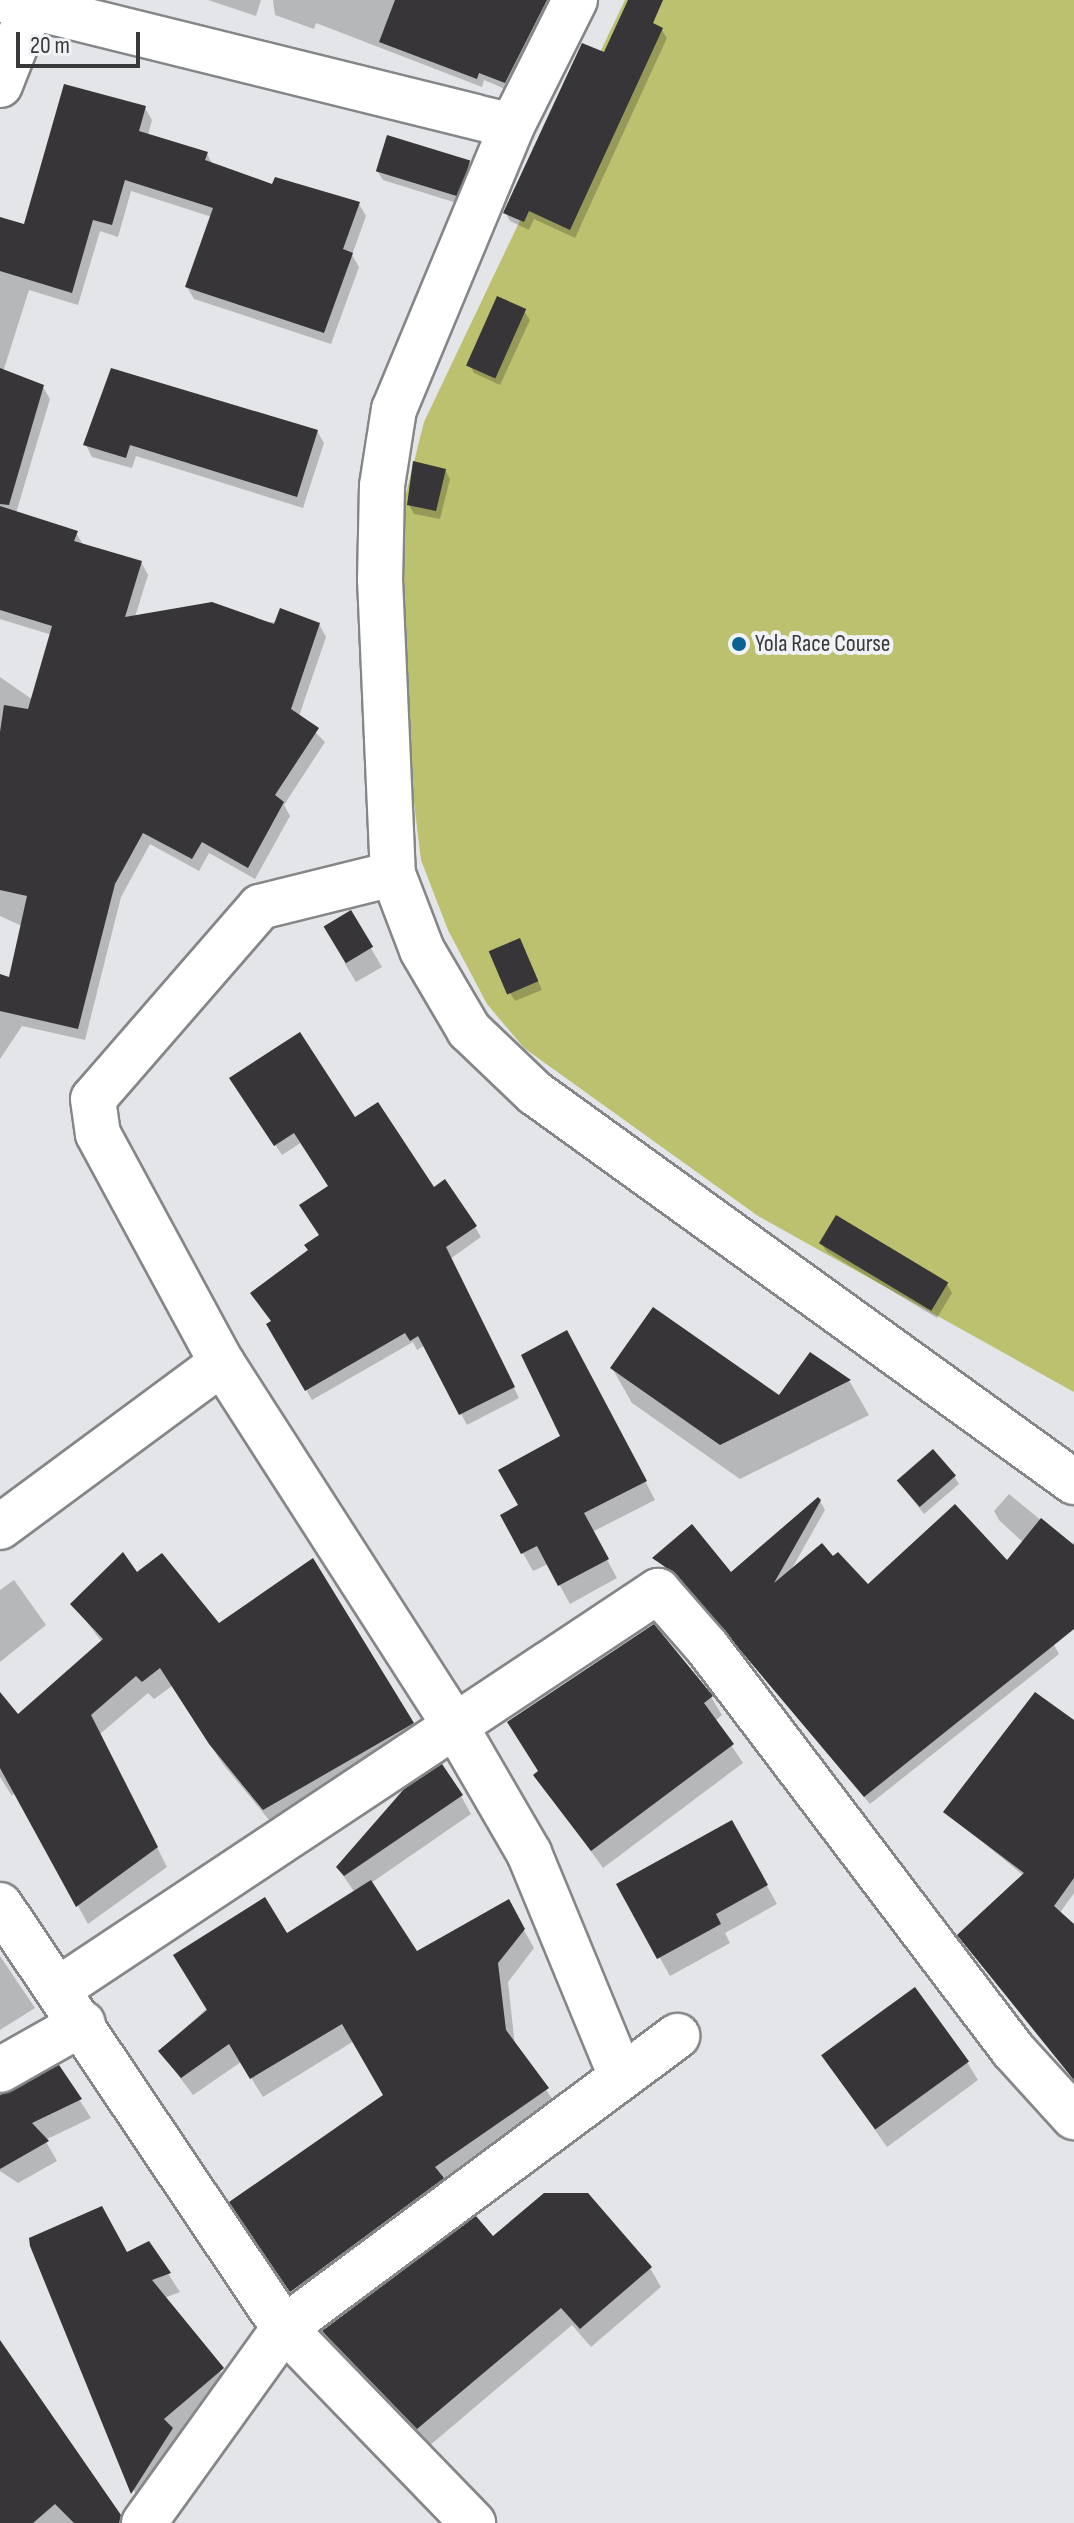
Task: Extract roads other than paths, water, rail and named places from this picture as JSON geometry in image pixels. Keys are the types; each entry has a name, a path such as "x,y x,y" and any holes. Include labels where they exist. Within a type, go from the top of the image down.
{"street":[{"path":"575,0 512,126 394,409 382,486 380,579 393,874 422,950 469,1030 535,1093 1074,1482"},
{"path":"0,85 32,3 512,126"},
{"path":"393,874 260,907 93,1099 98,1134 222,1363 456,1727 529,1853 621,2076"},
{"path":"0,1527 222,1363"},
{"path":"0,2070 72,2005 456,1727 658,1591 707,1647 1013,2050 1074,2117"},
{"path":"0,1905 72,2005 284,2328 473,2523"},
{"path":"144,2523 284,2328 677,2036"}],"place":[{"name":"Yola Race Course","path":"739,644"}]}
